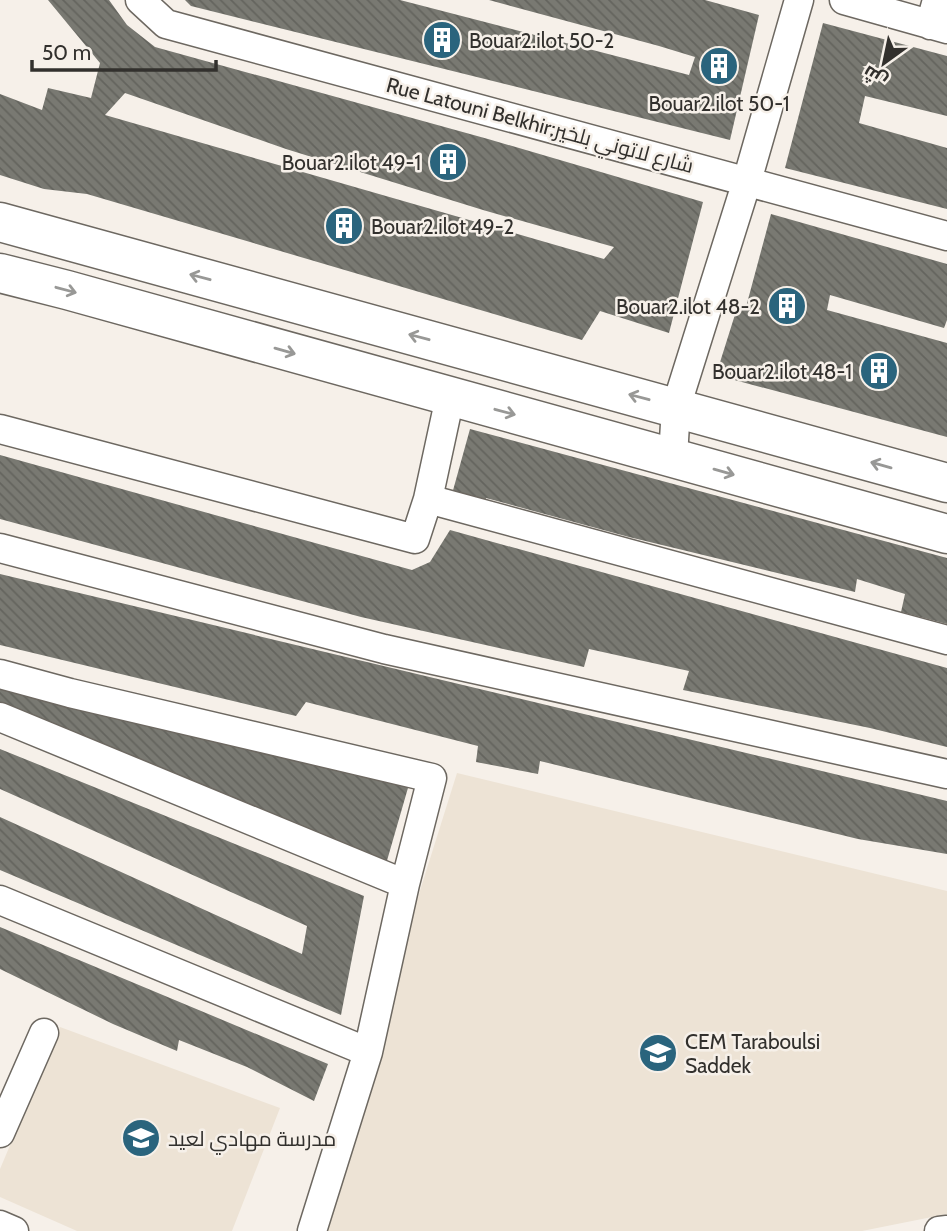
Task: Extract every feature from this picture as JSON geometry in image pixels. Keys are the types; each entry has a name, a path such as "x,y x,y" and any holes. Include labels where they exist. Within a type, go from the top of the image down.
{"main road":[{"path":"0,222 947,483"},
{"path":"0,273 947,534"}],"street":[{"name":"Rue Latouni Belkhir;شارع لاتوني بلخير","path":"141,0 166,24 947,236"},
{"path":"673,457 676,407 747,181 799,0"},
{"path":"844,0 938,18"},
{"path":"0,429 415,539 428,499 450,397"},
{"path":"428,499 947,640"},
{"path":"0,548 384,649 947,774"},
{"path":"0,674 432,778 405,884 368,1052 312,1231"},
{"path":"0,718 405,884"},
{"path":"0,900 368,1052"},
{"path":"0,1133 44,1033"},
{"path":"0,1225 13,1231"},
{"path":"939,1231 947,1230"}],"shaded area":[{"name":"CEM Taraboulsi Saddek","path":"457,773 947,891 947,1214 862,1231 313,1231"},
{"name":"مدرسة مهادي لعيد","path":"60,1027 280,1108 232,1231 77,1231 0,1197 0,1169"}],"building":[{"path":"48,0 109,0 127,25 155,47 488,139 703,202 669,333 600,311 582,340 87,194 44,189 0,175 0,94 42,110 48,88 91,98 100,63","holes":["125,93 286,149 483,210 614,247 604,259 105,115"]},
{"name":"Bouar2.ilot 50-2","path":"185,0 400,0 689,75 695,57 489,0 705,0 759,15 730,140 191,6"},
{"path":"823,23 947,56 947,116 865,96 859,123 947,148 947,209 785,168"},
{"name":"Bouar2.ilot 48-2","path":"771,214 947,264 947,320 944,328 830,295 827,310 947,343 947,437 716,375 738,305 746,307"},
{"path":"470,429 947,558 947,624 901,612 905,594 857,579 855,592 629,537 486,498 485,504 452,494"},
{"path":"0,455 412,570 430,562 450,530 947,668 947,747 870,728 683,690 689,671 589,649 584,667 361,617 0,519"},
{"path":"0,574 947,801 947,854 858,839 540,761 538,774 476,762 478,746 306,702 296,716 0,645"},
{"path":"0,671 412,774 384,871 0,708"},
{"path":"0,749 364,896 341,1015 0,870 0,817 302,954 307,926 0,789"},
{"path":"0,927 328,1064 314,1101 247,1067 179,1040 177,1051 113,1024 0,969"}],"place":[{"name":"Bouar2.ilot 50-2","path":"442,40"},
{"name":"Bouar2.ilot 50-1","path":"719,66"},
{"name":"Bouar2.ilot 49-1","path":"448,162"},
{"name":"Bouar2.ilot 49-2","path":"344,226"},
{"name":"Bouar2.ilot 48-2","path":"787,306"},
{"name":"Bouar2.ilot 48-1","path":"879,371"},
{"name":"CEM Taraboulsi Saddek","path":"658,1053"},
{"name":"مدرسة مهادي لعيد","path":"141,1138"}]}
